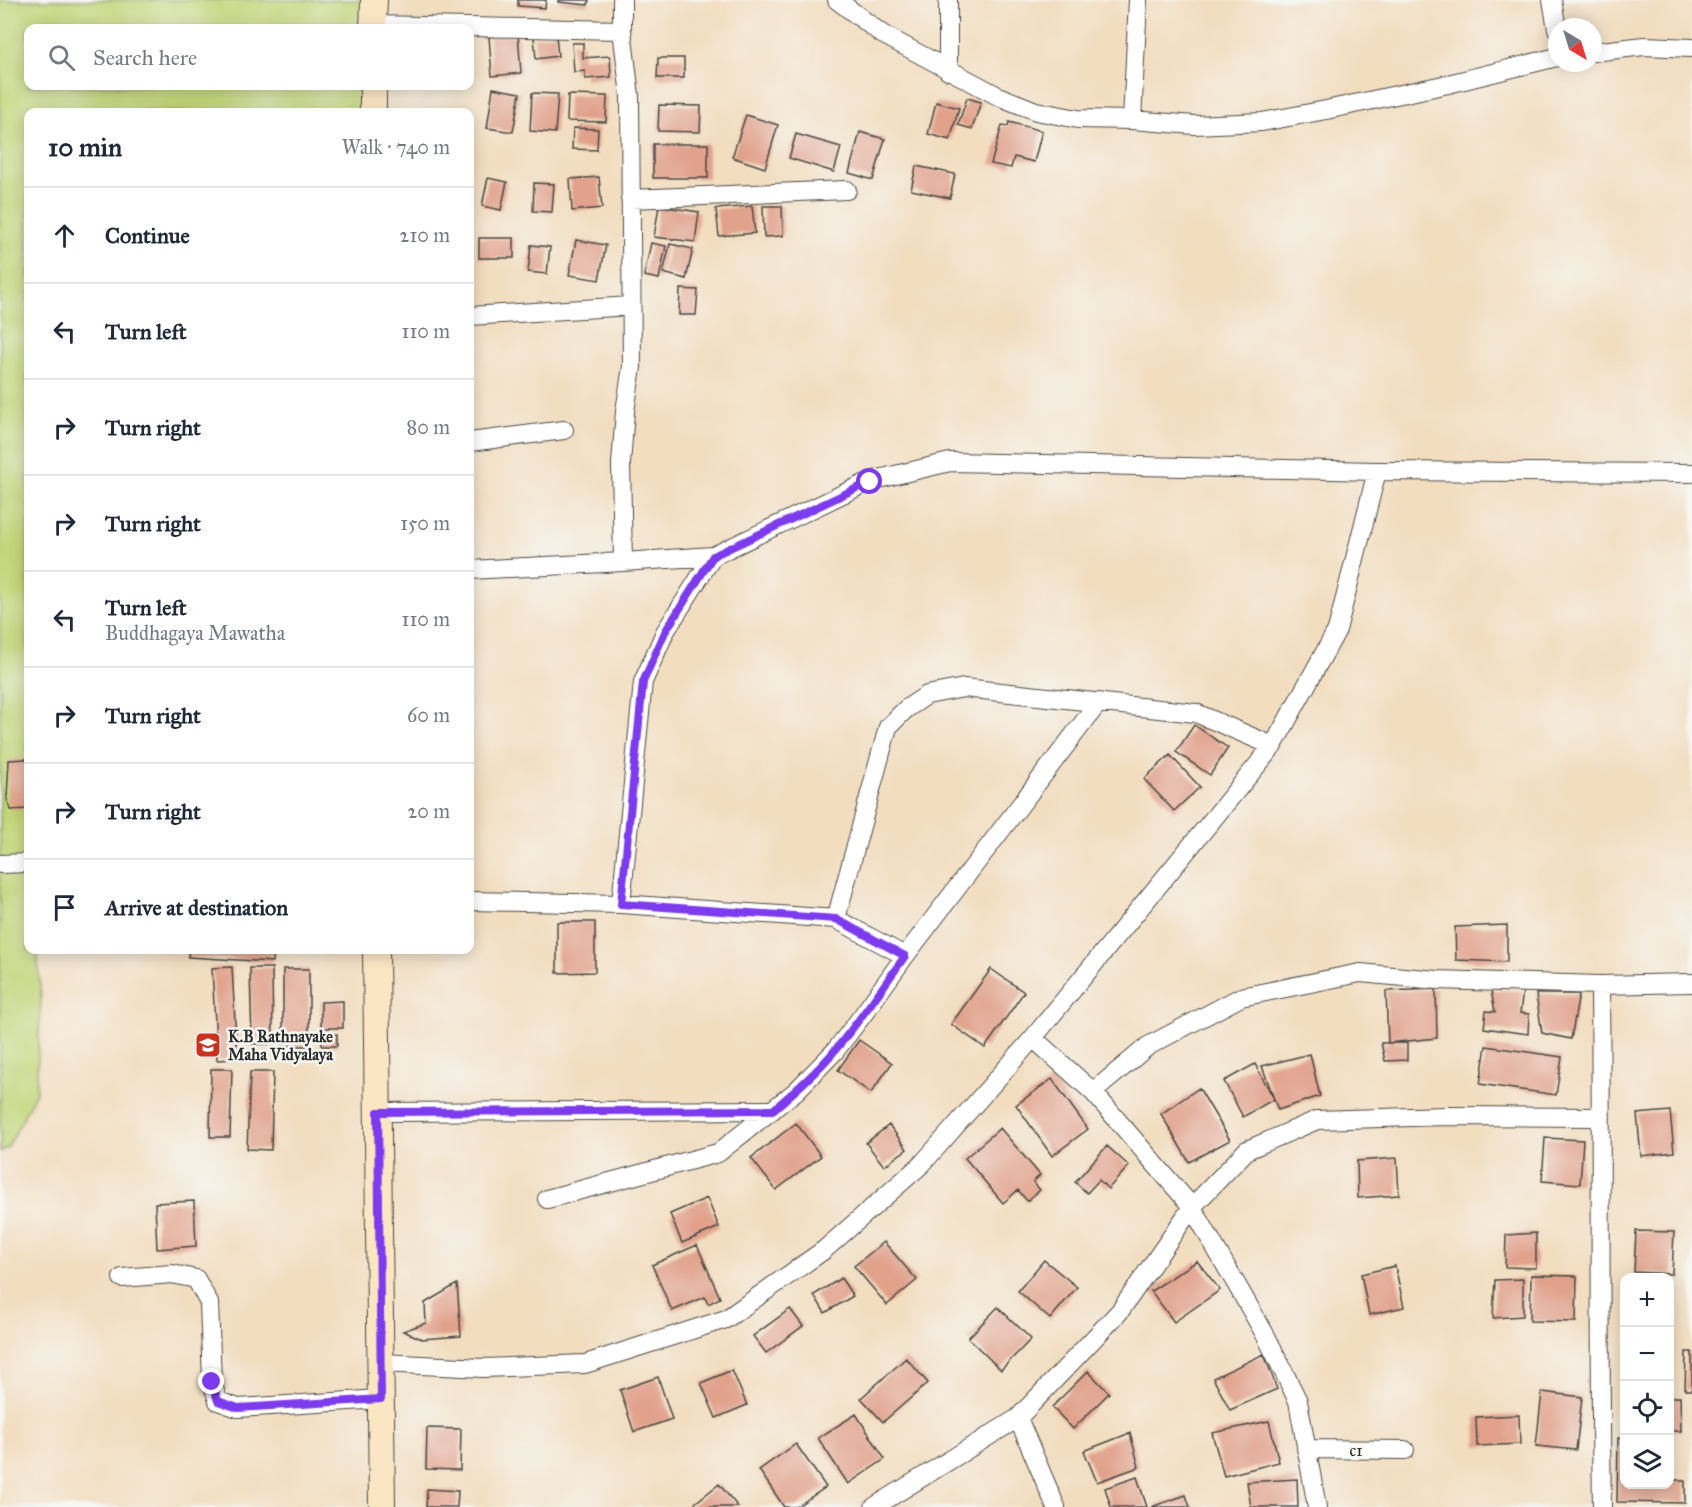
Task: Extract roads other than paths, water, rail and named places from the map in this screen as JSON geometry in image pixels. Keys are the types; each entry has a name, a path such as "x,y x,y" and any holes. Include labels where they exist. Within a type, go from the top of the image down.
{"main road":[{"path":"373,90 373,108"},
{"path":"376,954 382,1507"}],"street":[{"path":"622,0 622,30 630,96 632,367 625,411 621,464 623,562"},
{"path":"837,0 882,34 998,96 1036,111 1078,119 1194,125 1262,122 1448,84 1548,59"},
{"path":"948,0 948,71"},
{"path":"1132,120 1138,0"},
{"path":"1552,0 1555,18"},
{"path":"374,18 622,30"},
{"path":"1602,51 1644,46 1692,48"},
{"path":"630,199 847,190"},
{"path":"474,316 631,306"},
{"path":"474,441 564,430"},
{"path":"474,570 713,556 870,482 950,462 1377,471 1692,473"},
{"path":"381,1363 483,1368 585,1364 726,1319 824,1250 922,1164 1033,1038 1273,746 1337,630 1377,471"},
{"path":"621,904 643,682 665,632 713,556"},
{"path":"836,919 888,727 906,709 927,695 964,688 1196,713 1273,746"},
{"path":"547,1199 718,1153 796,1091 835,1051 1099,702"},
{"path":"0,864 24,863"},
{"path":"474,902 621,904 836,919 905,956"},
{"path":"1093,1092 1148,1046 1241,997 1360,973 1437,980 1600,985 1692,983"},
{"path":"1600,985 1602,1507"},
{"path":"1033,1038 1093,1092 1192,1207 1266,1336 1298,1401 1317,1507"},
{"path":"378,1112 773,1110"},
{"path":"874,1507 1018,1418 1120,1311 1192,1207 1247,1150 1317,1120 1445,1116 1601,1117"},
{"path":"122,1278 172,1274 196,1279 209,1303 212,1382 218,1401 238,1408 381,1399"},
{"path":"1018,1418 1056,1507"},
{"name":"c1","path":"1306,1449 1405,1450"}],"place":[{"name":"K.B Rathnayake Maha Vidyalaya","path":"208,1045"}]}
